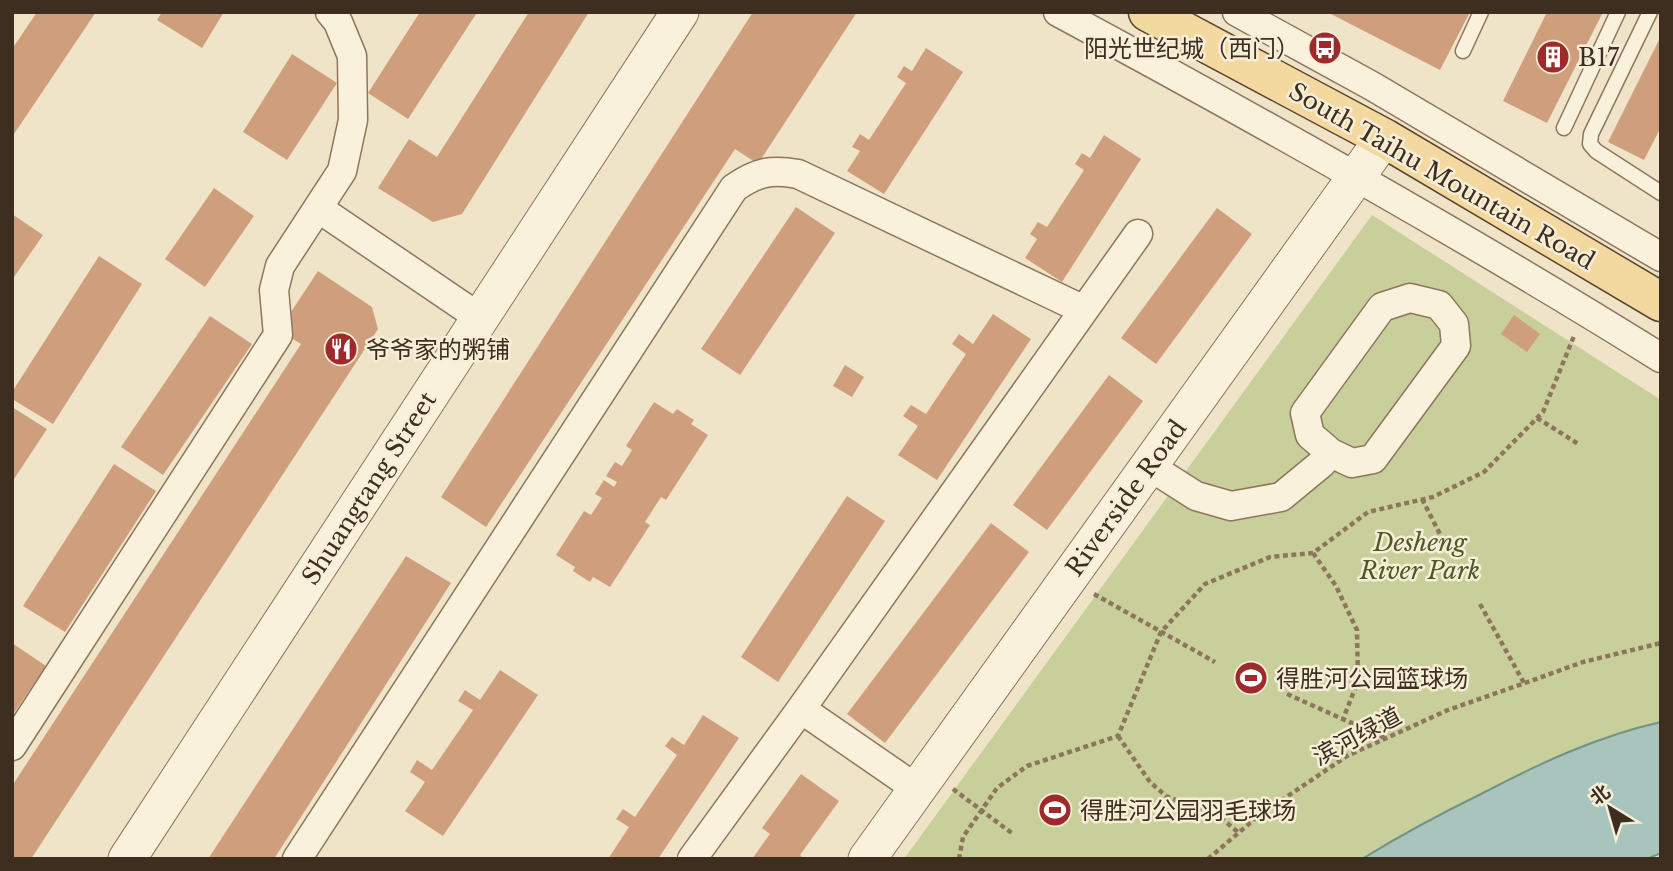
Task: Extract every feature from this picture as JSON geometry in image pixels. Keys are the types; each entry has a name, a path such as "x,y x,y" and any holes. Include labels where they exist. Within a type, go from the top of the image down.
{"main road":[{"name":"South Taihu Mountain Road","path":"1148,12 1186,21 1224,53 1384,138 1661,302"}],"street":[{"name":"Shuangtang Street","path":"127,859 680,12"},
{"path":"1058,12 1357,175 1519,269 1661,358"},
{"path":"1224,53 1241,13 1372,86 1661,257"},
{"path":"12,746 278,335 274,290 280,266 342,171 353,120 352,56 338,15"},
{"name":"Riverside Road","path":"867,859 1384,138"},
{"path":"297,859 734,188 751,176 778,170 798,174 1084,310"},
{"path":"318,208 480,318"},
{"path":"692,859 1138,234"},
{"path":"1410,298 1439,304 1454,324 1455,346 1373,459 1352,463 1331,453 1310,435 1306,413 1382,307 1410,298"},
{"path":"1149,466 1196,496 1231,506 1281,497 1331,453"},
{"path":"801,709 923,780"}],"lane":[{"path":"1463,51 1481,12"},
{"path":"1564,128 1618,12"},
{"path":"1650,12 1591,134 1590,144 1596,151 1661,193"}],"path":[{"path":"959,859 963,837 996,788 1027,766 1118,736 1161,632 1205,584 1270,557 1313,553 1368,512 1433,497 1484,472 1543,412 1574,336"},
{"path":"1537,418 1580,445"},
{"path":"1422,499 1444,542"},
{"path":"1313,553 1336,586 1357,630 1359,681 1343,719"},
{"path":"1068,579 1215,662"},
{"path":"1480,604 1525,683"},
{"name":"滨河绿道","path":"1208,859 1257,817 1347,756 1448,710 1583,662 1661,643"},
{"path":"1287,694 1386,738"},
{"path":"1118,736 1150,782 1166,796 1221,818 1238,833"},
{"path":"923,780 982,810 1013,834"}],"green space":[{"name":"Desheng River Park","path":"1372,215 1661,400 1661,722 1591,743 1546,762 1436,817 1362,859 904,859"}],"water":[{"path":"1661,722 1661,853 1647,859 1362,859 1436,817 1546,762 1614,735"}],"building":[{"path":"37,12 96,12 12,137 12,49"},
{"path":"162,12 224,12 202,48 157,20"},
{"path":"420,12 476,14 408,119 368,93"},
{"path":"529,12 589,12 462,214 433,222 378,188 409,139 437,157"},
{"path":"753,12 857,12 758,164 735,149 486,527 441,497"},
{"path":"1327,12 1470,12 1440,70"},
{"name":"B17","path":"1547,12 1603,12 1547,123 1503,101"},
{"path":"1661,36 1661,127 1644,160 1608,142"},
{"path":"926,48 963,72 884,194 847,171 860,151 852,147 860,134 869,140 906,83 897,77 904,66 912,71"},
{"path":"292,54 337,83 287,160 243,132"},
{"path":"1104,135 1141,159 1062,282 1025,258 1037,239 1030,234 1038,222 1047,227 1084,170 1075,164 1082,153 1090,158"},
{"path":"214,188 254,216 205,287 165,259"},
{"path":"796,207 835,233 740,375 701,349"},
{"path":"1217,208 1252,234 1156,364 1121,338"},
{"path":"12,214 43,235 12,280"},
{"path":"99,256 142,284 53,424 12,399 12,392"},
{"path":"318,271 372,307 378,329 31,859 12,859 12,786 301,344 293,339 291,312"},
{"path":"993,314 1031,339 937,480 898,455 918,426 903,416 911,405 926,414 966,354 952,344 959,334 973,344"},
{"path":"1514,315 1540,334 1527,352 1501,334"},
{"path":"210,316 252,344 163,475 121,447"},
{"path":"845,365 864,377 852,397 833,386"},
{"path":"1109,375 1143,401 1047,530 1013,505"},
{"path":"654,402 673,414 677,409 694,420 691,424 708,435 666,500 661,497 645,522 650,525 610,587 593,577 590,582 573,571 575,567 556,555 584,511 591,515 602,498 595,494 604,480 614,487 617,482 606,476 615,462 622,466 632,450 626,446"},
{"path":"12,407 47,429 12,482"},
{"path":"114,464 156,491 65,632 23,606"},
{"path":"847,496 885,521 778,682 741,657"},
{"path":"991,523 1029,552 885,743 847,714"},
{"path":"406,556 451,583 274,859 208,859"},
{"path":"12,643 46,666 12,716"},
{"path":"500,670 538,695 443,836 405,811 425,782 410,772 417,760 432,770 473,710 458,701 465,690 480,700"},
{"path":"703,715 739,738 658,859 608,859 629,827 616,819 623,809 635,817 677,755 665,746 672,737 684,745"},
{"path":"801,774 839,801 800,855 804,859 752,859 770,834 762,828"}],"place":[{"name":"阳光世纪城（西门）","path":"1325,48"},
{"name":"B17","path":"1553,57"},
{"name":"爷爷家的粥铺","path":"341,349"},
{"name":"得胜河公园篮球场","path":"1251,678"},
{"name":"得胜河公园羽毛球场","path":"1055,810"}]}
